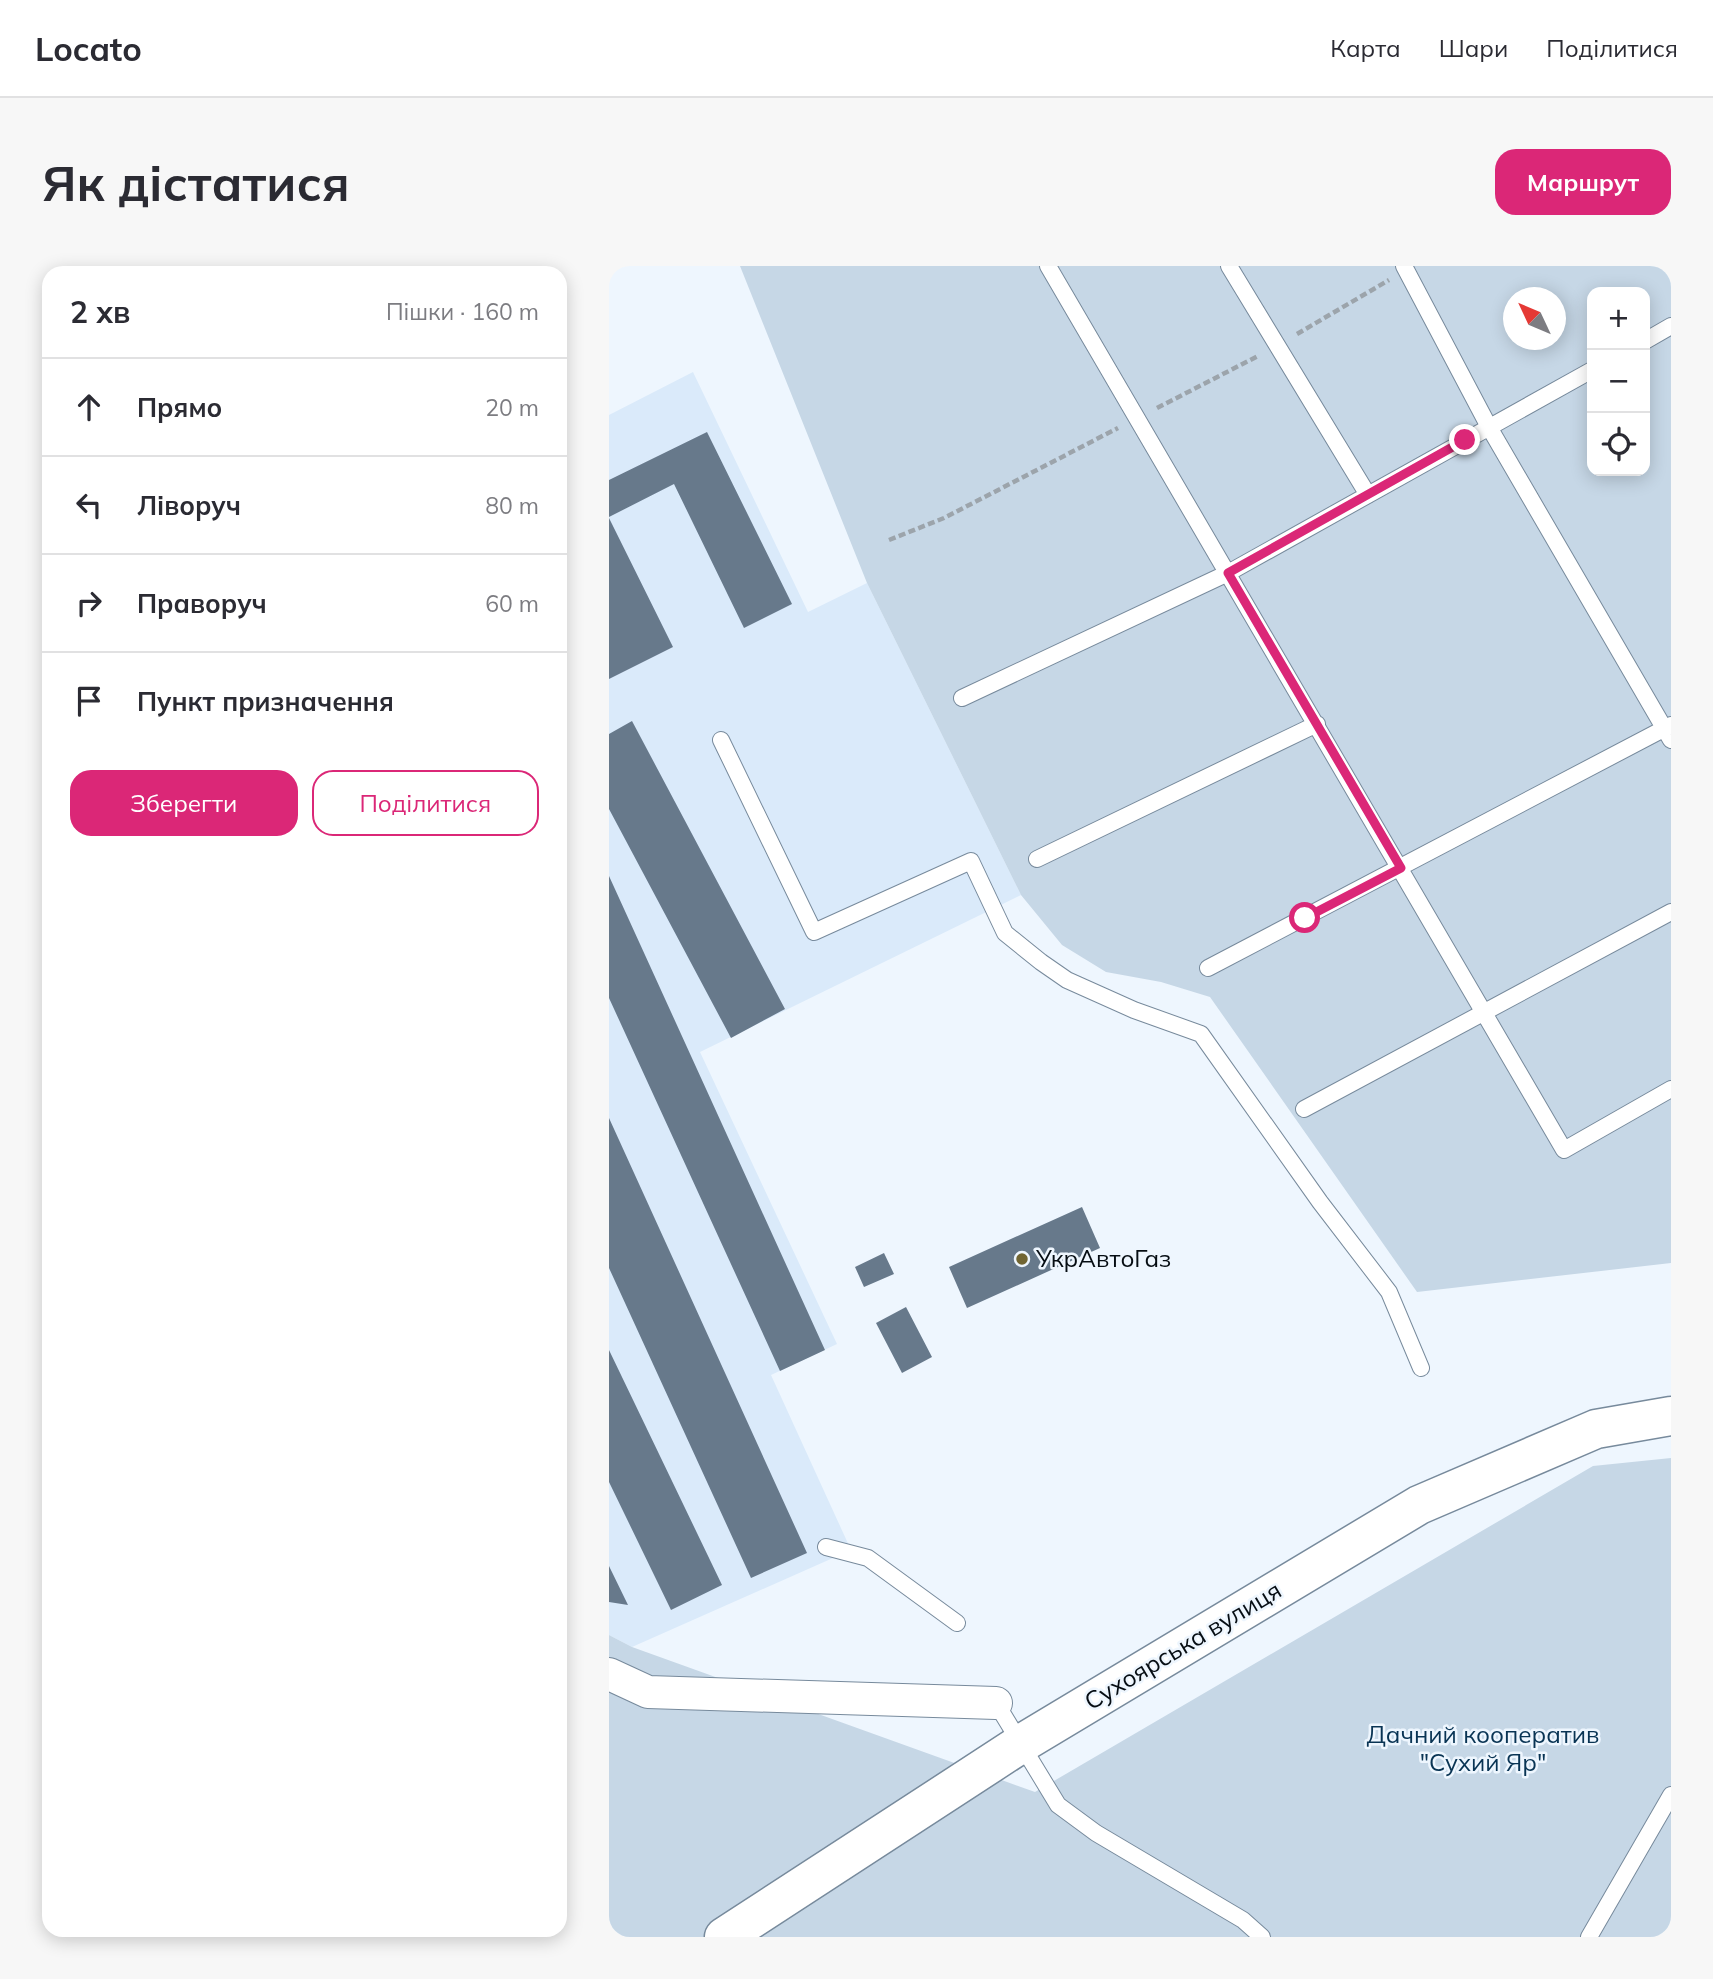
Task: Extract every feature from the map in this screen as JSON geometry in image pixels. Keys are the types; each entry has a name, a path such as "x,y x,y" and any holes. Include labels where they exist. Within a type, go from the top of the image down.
{"street":[{"name":"Сухоярська вулиця","path":"724,1937 1019,1745 1419,1505 1596,1429 1671,1416"},
{"path":"609,1674 648,1692 996,1703"}],"lane":[{"path":"1048,266 1565,1150 1671,1089"},
{"path":"1229,266 1368,495"},
{"path":"1208,968 1669,731 1489,427 1404,266"},
{"path":"1650,338 1671,326"},
{"path":"962,698 1228,573 1587,373"},
{"path":"1037,859 1317,724"},
{"path":"721,740 814,932 971,861 1005,933 1041,962 1067,980 1089,990 1201,1034 1320,1202 1389,1292 1421,1368"},
{"path":"1304,1109 1671,912"},
{"path":"826,1547 868,1558 957,1623"},
{"path":"996,1703 1019,1745 1058,1805 1096,1833 1243,1920 1262,1937"},
{"path":"1589,1937 1671,1795"}],"shaded area":[{"path":"693,372 808,612 867,583 1021,895 700,1052 837,1344 771,1375 851,1550 632,1647 609,1635 609,415"}],"green space":[{"path":"740,266 1671,266 1671,1263 1417,1292 1210,997 1161,982 1106,972 1062,945 1021,895 867,583"},
{"name":"Дачний кооператив \"Сухий Яр\"","path":"1671,1458 1671,1937 609,1937 609,1635 632,1647 1035,1792 1593,1466"}],"building":[{"path":"707,432 792,604 744,628 674,484 609,517 609,480"},
{"path":"609,518 673,647 609,679"},
{"path":"632,721 785,1009 731,1038 609,809 609,734"},
{"path":"609,876 825,1350 780,1371 609,998"},
{"path":"609,1118 807,1553 751,1578 609,1268"},
{"path":"1082,1207 1100,1248 967,1308 949,1267"},
{"path":"884,1253 894,1274 864,1287 855,1267"},
{"path":"906,1307 932,1357 902,1373 876,1323"},
{"path":"609,1350 722,1585 671,1610 609,1482"},
{"path":"609,1566 628,1605 609,1602"}],"place":[{"name":"УкрАвтоГаз","path":"1022,1259"}],"route":[{"path":"1305,918 1401,868 1228,573 1465,440"}]}
